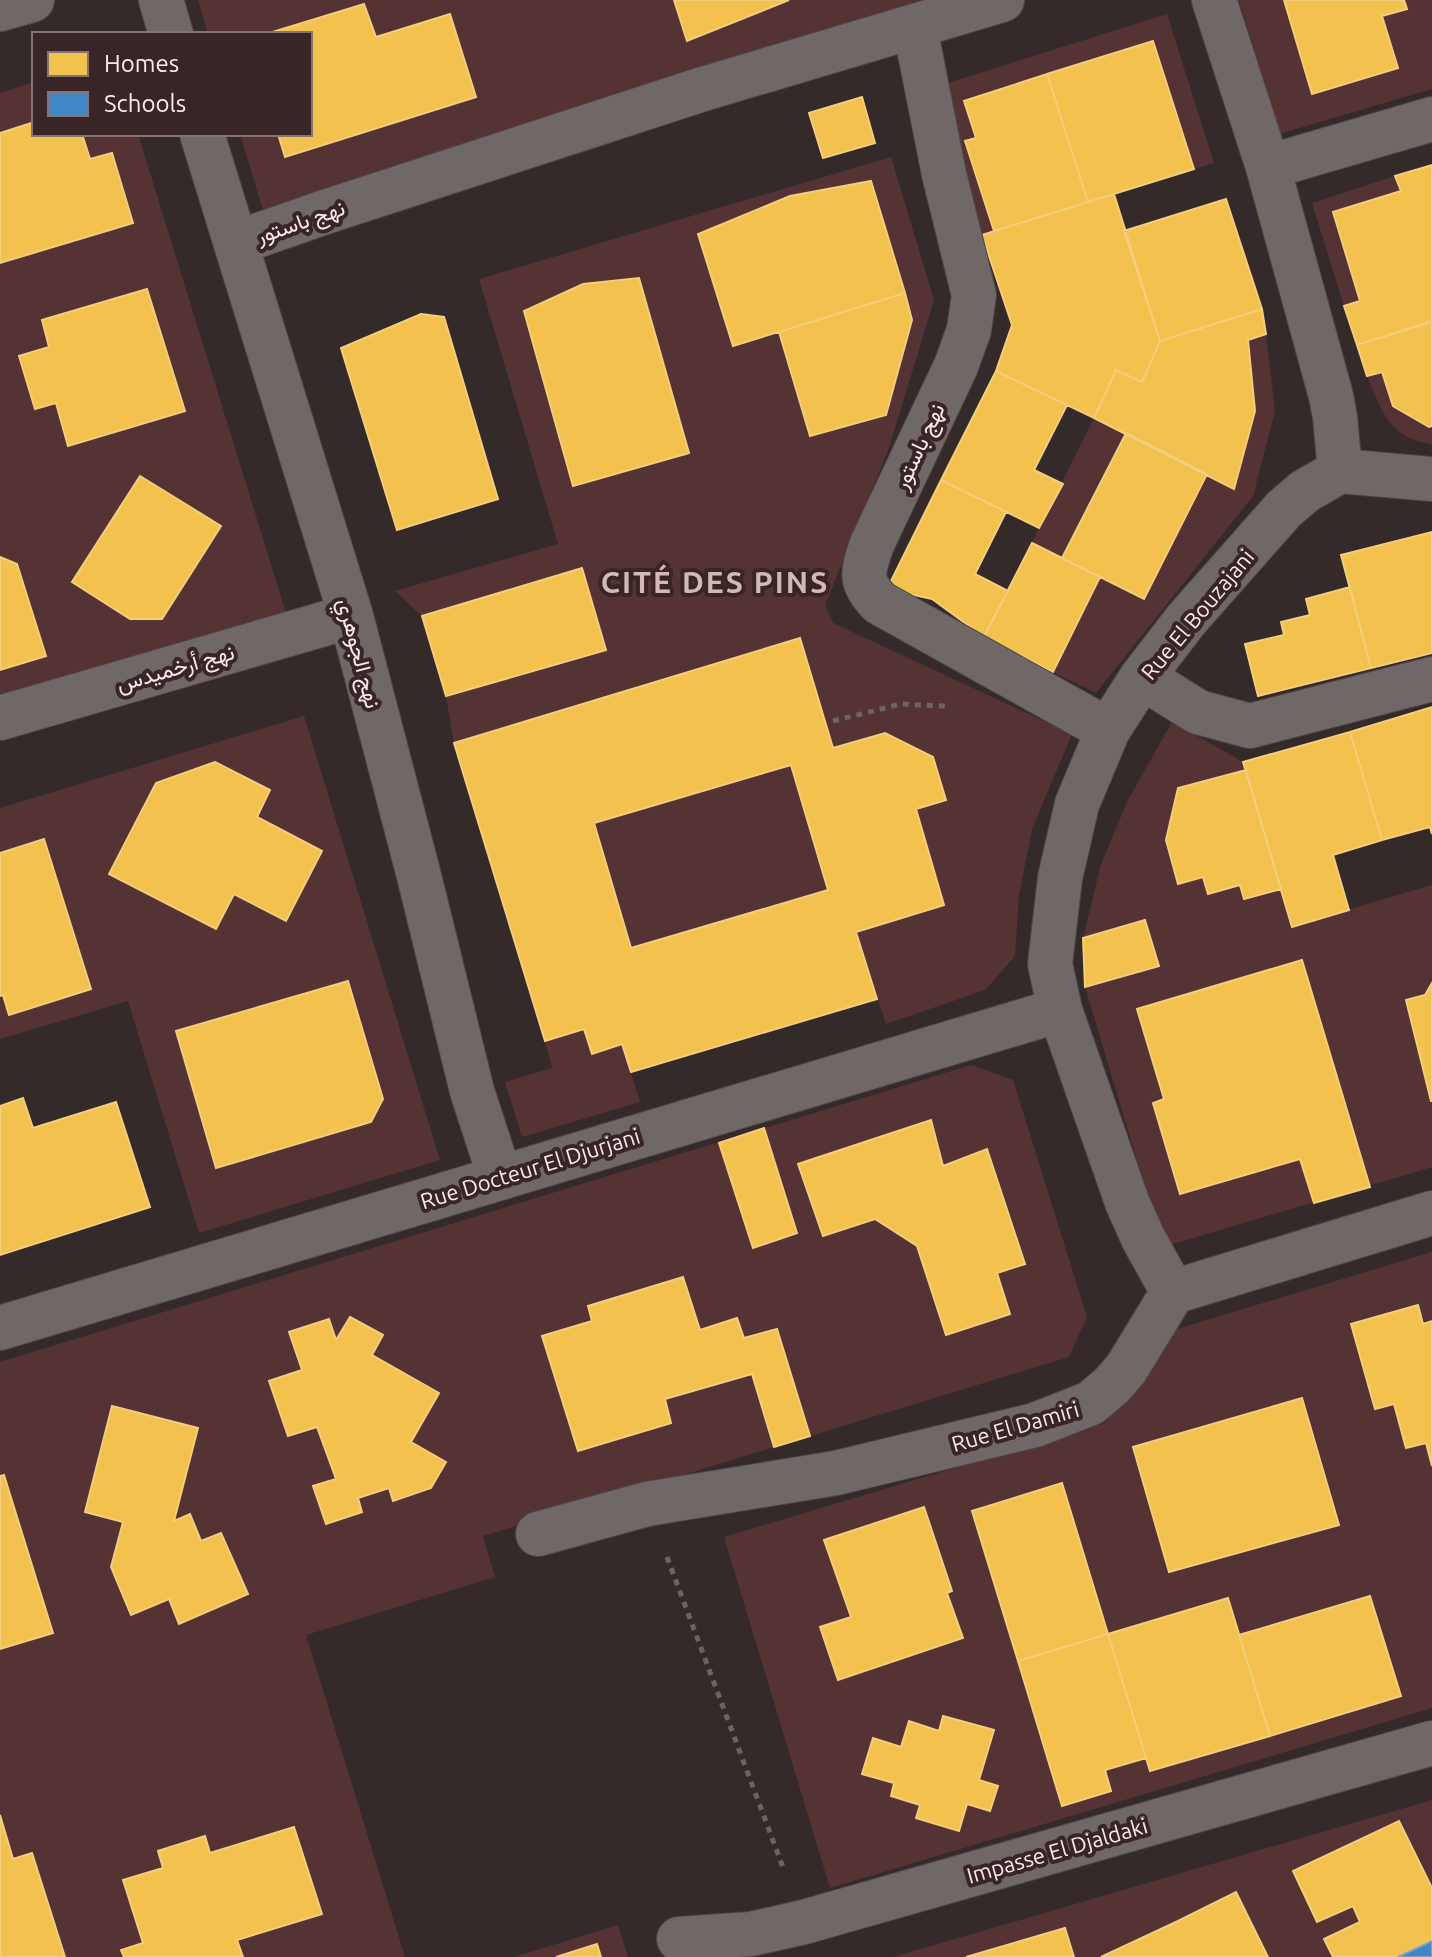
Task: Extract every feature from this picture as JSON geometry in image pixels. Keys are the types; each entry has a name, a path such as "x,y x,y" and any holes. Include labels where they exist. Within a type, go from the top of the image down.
{"street":[{"path":"0,9 32,0"},
{"path":"161,0 170,32"},
{"name":"نهج باستور","path":"236,243 703,89 1002,0"},
{"path":"1214,0 1268,167 1331,396 1340,471 1432,479"},
{"name":"نهج باستور","path":"915,28 944,174 974,295 969,330 956,366 872,544 863,572 868,591 880,603 1108,730"},
{"path":"1268,167 1432,119"},
{"name":"نهج الجوهري","path":"203,136 351,616 472,1091 500,1177"},
{"name":"Rue El Bouzajani","path":"1173,1292 1127,1202 1060,1010 1050,964 1060,878 1077,804 1108,730 1142,677 1186,620 1284,509 1305,491 1340,471"},
{"name":"نهج أرخميدس","path":"0,718 351,616"},
{"path":"1142,677 1198,712 1250,726 1432,679"},
{"name":"Rue Docteur El Djurjani","path":"0,1328 1060,1010"},
{"path":"1173,1292 1432,1213"},
{"name":"Rue El Damiri","path":"538,1534 647,1504 836,1473 1035,1425 1091,1403 1126,1369 1173,1292"},
{"name":"Impasse El Djaldaki","path":"679,1939 751,1934 804,1922 1432,1743"}],"path":[{"path":"833,721 901,704 960,707"},
{"path":"647,1504 804,1922"}],"shaded area":[{"path":"198,0 976,0 266,220 241,136 312,136 312,32 207,32"},
{"path":"1239,0 1432,0 1432,89 1279,134"},
{"path":"1167,14 1214,163 1194,169 1153,42 964,101 976,138 965,142 994,231 982,235 935,87"},
{"path":"32,83 32,136 139,136 290,626 0,715 0,93"},
{"path":"891,157 934,300 889,448 825,605 833,623 1072,734 1032,829 1019,896 1015,956 985,990 886,1024 856,932 944,905 916,809 946,800 933,757 885,733 833,748 800,638 454,743 446,696 605,650 581,568 422,616 395,591 558,544 479,279"},
{"path":"1395,176 1401,191 1333,212 1360,301 1344,306 1312,203"},
{"path":"1266,334 1275,411 1253,496 1096,693 1053,672 1100,577 1144,599 1207,474 1234,488 1255,411 1248,340"},
{"path":"1382,372 1393,406 1432,426 1432,444 1406,436 1389,421 1367,376"},
{"path":"1094,418 1126,433 1062,558 1032,543"},
{"path":"304,716 440,1160 199,1233 128,1001 0,1039 0,808"},
{"path":"1172,722 1243,762 1292,926 1432,885 1432,1167 1163,1247 1085,987 1083,938 1101,864 1128,800"},
{"path":"791,765 828,890 631,948 594,823"},
{"path":"584,1029 592,1053 622,1044 640,1102 522,1137 505,1082 552,1068 545,1041"},
{"path":"971,1065 1013,1080 1087,1317 1069,1357 483,1536 495,1577 306,1635 405,1957 0,1957 0,1362"},
{"path":"1432,1252 1432,1708 830,1888 724,1537 1105,1423 1167,1332"},
{"path":"1432,1800 1432,1957 893,1957"},
{"path":"618,1925 628,1957 514,1957"}],"building: Homes":[{"path":"674,0 789,0 687,41"},
{"path":"1284,0 1404,0 1407,9 1382,16 1398,68 1312,94"},
{"path":"364,4 376,37 450,14 476,97 285,157 279,136 312,136 312,32 273,32"},
{"path":"1153,41 1194,169 1088,202 1047,74"},
{"path":"1047,74 1088,202 994,231 965,141 976,138 964,101"},
{"path":"862,97 875,143 823,158 809,113"},
{"path":"32,123 32,136 83,136 90,159 112,153 133,223 0,263 0,133"},
{"path":"1432,165 1432,321 1357,345 1344,306 1360,301 1333,212 1401,191 1395,176"},
{"path":"871,181 905,293 733,346 698,234 790,196"},
{"path":"1114,194 1160,341 1142,382 1116,370 1094,418 996,371 1012,325 982,235"},
{"path":"1226,199 1262,309 1160,341 1124,231"},
{"path":"639,278 689,453 573,486 524,311 583,284"},
{"path":"147,289 185,411 68,446 56,403 35,409 19,356 49,347 42,320"},
{"path":"905,293 912,320 886,415 810,436 779,332"},
{"path":"1262,309 1266,334 1248,340 1255,411 1234,489 1094,418 1116,370 1142,382 1160,341"},
{"path":"421,314 444,317 498,499 397,530 341,348"},
{"path":"1432,322 1432,426 1429,427 1393,406 1382,372 1367,376 1357,345"},
{"path":"996,371 1067,405 1034,470 1063,484 1039,528 941,480"},
{"path":"1126,433 1207,474 1144,599 1062,558"},
{"path":"140,476 221,526 162,619 130,619 72,582"},
{"path":"941,480 1006,512 975,574 1008,591 984,637 932,599 887,589"},
{"path":"1432,532 1432,653 1371,668 1341,555"},
{"path":"1032,543 1100,577 1053,672 984,637"},
{"path":"0,557 17,564 46,656 0,670"},
{"path":"582,568 606,650 446,696 422,616"},
{"path":"1350,587 1371,668 1258,696 1245,644 1284,635 1281,622 1310,615 1306,599"},
{"path":"800,638 833,748 885,733 933,757 946,800 916,809 944,905 856,932 877,999 631,1072 622,1044 592,1054 584,1029 545,1041 454,743","holes":["791,765 828,890 631,948 594,823"]},
{"path":"1432,707 1432,834 1430,827 1382,840 1350,732"},
{"path":"1350,732 1382,840 1333,855 1349,910 1292,927 1243,762"},
{"path":"215,762 270,790 257,817 322,851 286,921 234,894 216,929 109,874 156,783"},
{"path":"1246,770 1281,889 1244,899 1240,885 1208,894 1203,877 1178,884 1166,840 1178,788"},
{"path":"44,839 91,989 9,1015 3,995 0,996 0,853"},
{"path":"1145,920 1159,966 1085,987 1083,938"},
{"path":"1302,960 1370,1187 1314,1203 1300,1159 1180,1194 1153,1103 1164,1099 1137,1009"},
{"path":"348,981 383,1099 371,1122 216,1168 176,1031"},
{"path":"1432,983 1431,1101 1406,1000 1425,995"},
{"path":"23,1098 33,1128 116,1102 150,1207 0,1255 0,1106"},
{"path":"931,1120 943,1166 987,1149 1025,1264 997,1273 1010,1314 946,1335 917,1246 875,1219 823,1236 798,1164"},
{"path":"764,1128 797,1233 753,1248 719,1143"},
{"path":"683,1277 700,1330 737,1318 744,1338 777,1329 810,1436 774,1447 752,1374 665,1399 671,1423 578,1451 542,1336 592,1321 588,1306"},
{"path":"1418,1305 1423,1324 1432,1321 1432,1466 1426,1443 1406,1448 1394,1404 1375,1409 1351,1324"},
{"path":"350,1317 383,1335 372,1355 439,1393 411,1442 446,1462 431,1488 393,1501 389,1488 358,1498 362,1512 326,1524 313,1486 336,1479 317,1427 288,1436 269,1381 302,1370 289,1332 329,1319 336,1340"},
{"path":"1302,1398 1339,1525 1169,1572 1133,1447"},
{"path":"112,1406 198,1428 174,1521 190,1514 201,1541 221,1533 248,1594 179,1624 169,1599 131,1615 111,1567 123,1522 85,1512"},
{"path":"4,1475 53,1633 0,1649 0,1476"},
{"path":"1062,1483 1108,1634 1018,1661 972,1511"},
{"path":"924,1507 952,1591 947,1593 963,1638 838,1680 820,1627 851,1617 824,1540"},
{"path":"1370,1596 1401,1696 1270,1736 1239,1635"},
{"path":"1228,1598 1270,1736 1150,1771 1108,1634"},
{"path":"1108,1634 1146,1758 1105,1770 1111,1791 1062,1806 1018,1661"},
{"path":"943,1716 994,1730 979,1780 998,1786 990,1811 967,1804 959,1831 916,1818 920,1805 891,1796 894,1783 862,1774 873,1738 901,1747 909,1721 939,1731"},
{"path":"0,1815 13,1859 32,1853 65,1957 0,1957"},
{"path":"1399,1821 1432,1888 1432,1941 1398,1957 1333,1957 1324,1939 1360,1922 1353,1906 1317,1922 1293,1871"},
{"path":"294,1827 322,1914 237,1940 243,1957 124,1957 121,1950 143,1943 123,1880 163,1868 158,1851 205,1836 210,1853"},
{"path":"1236,1892 1268,1957 1101,1957 1178,1921"},
{"path":"1065,1928 1074,1957 966,1957"},
{"path":"597,1944 601,1957 556,1957"}],"building: Schools":[{"path":"1432,1941 1432,1957 1398,1957"}],"district":[{"name":"CITÉ DES PINS","path":"715,582"}]}
